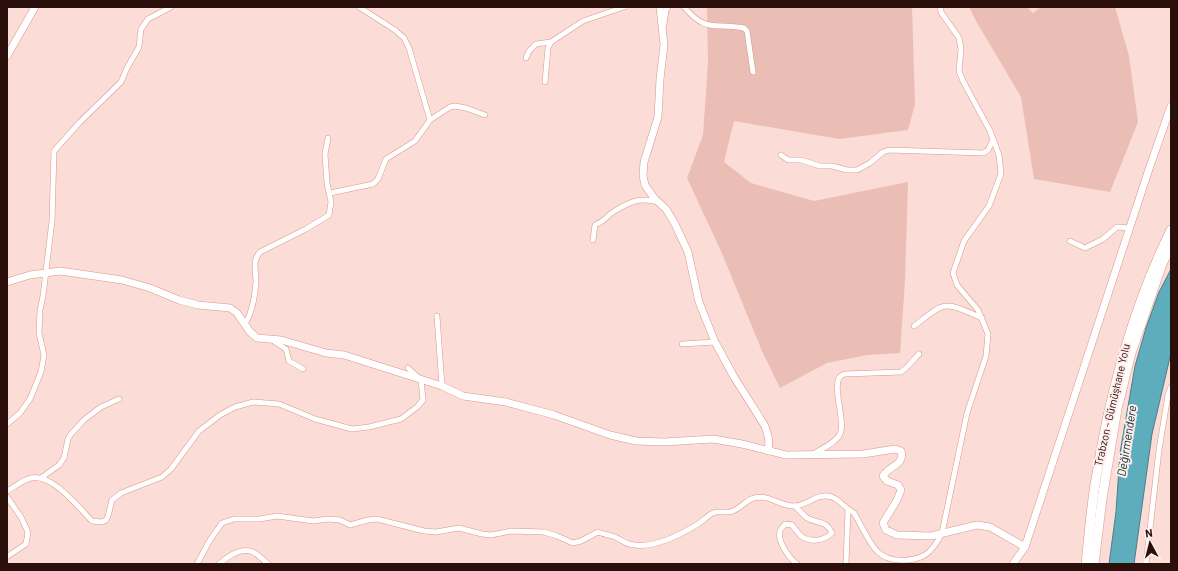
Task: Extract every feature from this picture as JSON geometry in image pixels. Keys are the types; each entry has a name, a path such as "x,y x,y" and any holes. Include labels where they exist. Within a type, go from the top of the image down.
{"highway":[{"name":"Trabzon - Gümüşhane Yolu","path":"1086,564 1096,481 1104,431 1120,362 1137,309 1157,258 1171,230"},
{"name":"Trabzon - Gümüşhane Yolu","path":"1094,564 1103,492 1117,409 1130,353 1162,264 1171,245"}],"street":[{"path":"7,56 35,7"},
{"path":"7,424 20,413 30,399 41,372 44,355 39,333 40,310 52,221 54,151 80,122 121,82 139,47 141,29 148,19 170,7"},
{"path":"359,7 395,30 404,38 409,48 430,120"},
{"path":"526,58 536,44 551,42 583,21 624,7"},
{"path":"660,7 664,45 658,117 657,125 644,162 644,184 654,198 661,203 675,224 688,252 699,302 715,342 765,426 768,435 768,451"},
{"path":"663,27 666,10 668,7"},
{"path":"684,7 695,19 703,24 744,28 746,31 753,72"},
{"path":"196,564 222,523 234,519 260,519 277,516 313,521 328,519 340,520 350,524 377,519 424,532 436,532 460,528 491,535 511,531 544,532 573,543 581,541 598,532 615,537 628,544 638,545 652,544 676,537 714,513 731,512 752,498 764,496 784,504 795,506 810,502 822,495 833,497 848,510 854,513 876,551 884,557 898,560 913,559 925,554 938,543 942,533 967,413 986,356 988,334 982,318 978,310 957,285 953,274 964,241 989,206 1001,174 999,155 990,131 963,81 960,71 961,49 959,38 941,12 940,7"},
{"path":"545,82 548,48 551,42"},
{"path":"330,193 373,184 378,179 386,159 415,141 430,120 450,107 455,106 466,108 485,115"},
{"path":"1013,564 1025,547 1171,106"},
{"path":"245,324 250,315 255,289 255,258 264,250 326,217 330,211 330,193 327,183 325,154 328,138"},
{"path":"781,155 788,160 801,160 820,166 832,166 847,170 857,170 870,163 883,152 889,150 983,153 988,150 993,140"},
{"path":"593,240 595,225 602,222 611,213 634,201 643,199 661,203"},
{"path":"1070,241 1084,248 1103,239 1117,227 1130,228"},
{"path":"7,282 26,276 60,271 122,280 150,288 178,300 198,305 230,308 237,312 257,338 281,340 326,353 344,354 442,386 463,396 506,402 554,415 610,436 636,441 664,442 713,439 742,444 786,455 863,454 895,450 901,451 902,456 900,462 886,471 883,476 887,481 898,485 901,490 884,523 886,530 897,535 931,536 977,525 990,527 1025,547"},
{"path":"914,326 936,310 945,306 954,307 982,318"},
{"path":"437,316 442,386"},
{"path":"274,339 275,342 286,349 289,361 303,369"},
{"path":"682,344 715,342"},
{"path":"812,455 836,439 842,429 840,402 836,386 838,378 845,374 901,372 919,354"},
{"path":"7,491 27,479 33,477 41,478 55,484 92,521 102,522 106,520 108,516 112,500 121,493 162,477 171,469 199,432 220,415 235,407 253,402 279,404 315,419 352,429 369,427 401,419 417,407 423,400 421,380 408,368"},
{"path":"1146,564 1159,450 1168,395 1171,387"},
{"path":"41,478 59,465 64,458 68,439 85,419 101,407 119,399"},
{"path":"7,497 21,517 28,532 26,544 8,556"},
{"path":"795,506 806,517 824,524 832,533 827,538 808,540 792,525 786,524 781,529 779,535 786,554 797,564"},
{"path":"846,564 848,510"},
{"path":"219,564 228,556 243,551 251,551 268,564"}],"shaded area":[{"path":"707,7 912,7 915,104 908,130 839,139 734,121 724,162 751,183 814,201 908,182 905,281 900,353 867,355 827,363 780,388 762,351 721,251 687,178 703,135 708,63"},
{"path":"969,7 1027,7 1033,13 1041,7 1115,7 1129,56 1138,122 1110,192 1034,179 1021,97"}],"water":[{"name":"Değirmendere","path":"1171,269 1171,353 1152,434 1134,564 1109,564 1116,512 1120,453 1135,366 1146,328 1159,292"}]}
